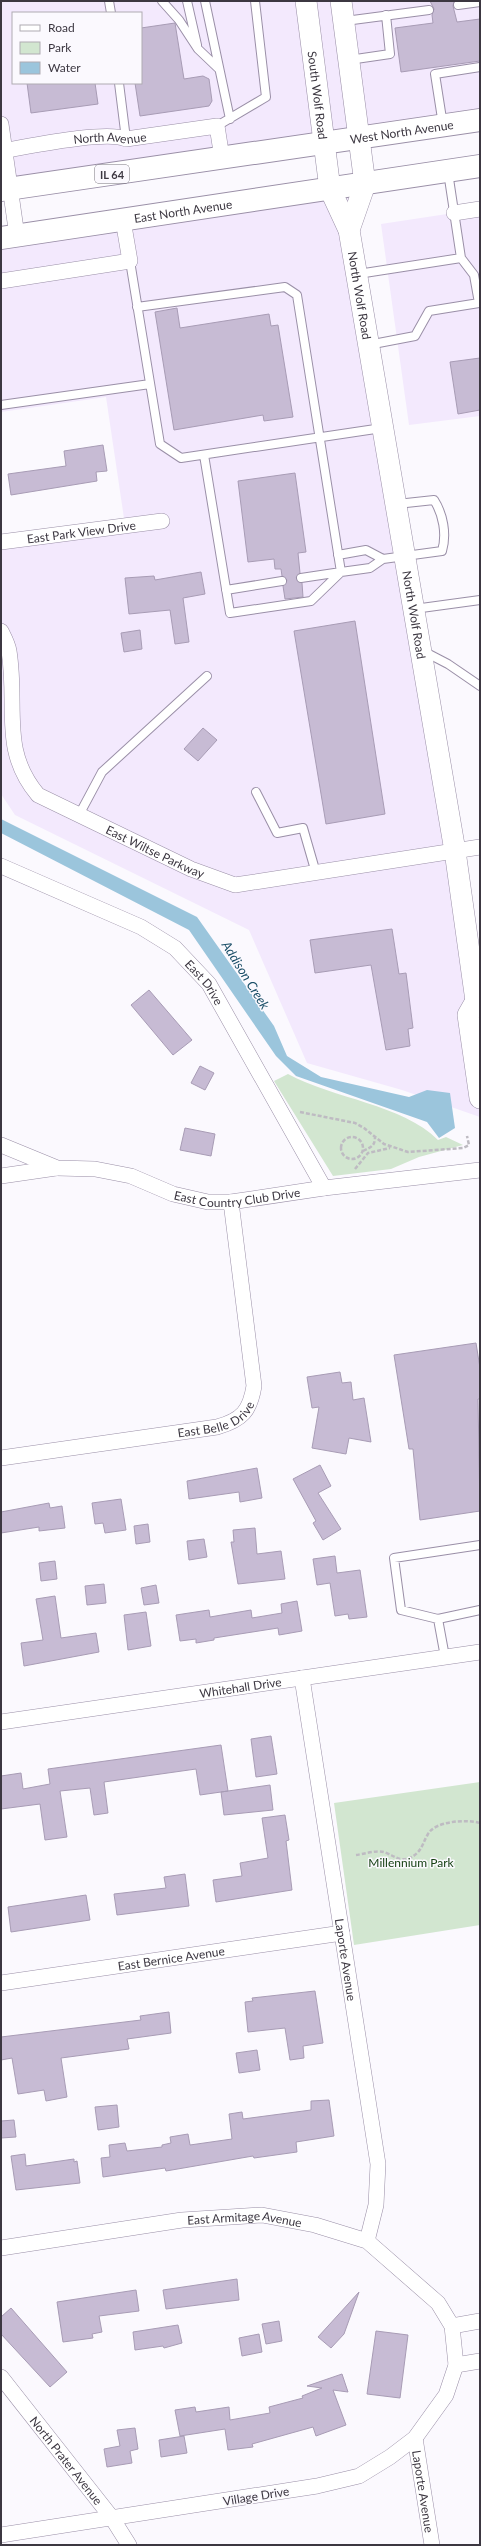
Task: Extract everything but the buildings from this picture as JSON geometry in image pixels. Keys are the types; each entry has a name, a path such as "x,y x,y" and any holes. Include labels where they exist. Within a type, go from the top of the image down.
{"main road":[{"name":"South Wolf Road","path":"306,1 330,189"},
{"path":"342,11 365,184 480,166"},
{"name":"West North Avenue","path":"324,144 480,120"},
{"name":"IL 64","path":"5,190 324,144"},
{"name":"East North Avenue","path":"9,237 365,184"},
{"name":"North Wolf Road","path":"349,230 365,184"},
{"name":"North Wolf Road","path":"330,189 349,230 367,345 470,932 479,1002 468,1016 480,1098"}],"street":[{"name":"North Avenue","path":"3,150 118,135 126,139 224,122"},
{"path":"222,158 224,122"},
{"path":"1,124 9,237"},
{"path":"454,213 480,209"},
{"path":"1,281 130,261 124,220"},
{"name":"East Park View Drive","path":"1,542 162,521"},
{"name":"East Wiltse Parkway","path":"1,631 9,649 10,666 2,727 4,750 9,763 27,787 38,795 191,869 235,885 480,847"},
{"name":"East Drive","path":"1,866 141,927 175,948 209,984 324,1188"},
{"name":"East Country Club Drive","path":"1,1145 57,1168 95,1169 131,1176 173,1194 190,1199 231,1202 324,1188 480,1170"},
{"path":"1,1176 57,1168"},
{"name":"East Belle Drive","path":"1,1458 217,1426 231,1423 244,1414 252,1401 254,1386 231,1202"},
{"name":"Whitehall Drive","path":"1,1722 480,1652"},
{"name":"Laporte Avenue","path":"302,1678 378,2164 376,2205 367,2241"},
{"name":"East Bernice Avenue","path":"1,1983 342,1932"},
{"name":"East Armitage Avenue","path":"1,2248 182,2220 262,2215 315,2225 367,2241 438,2303 452,2326 456,2365"},
{"path":"452,2326 480,2321"},
{"path":"456,2365 480,2361"},
{"name":"Village Drive","path":"1,2535 317,2486 359,2476 390,2457 415,2438 446,2395 456,2365"},
{"name":"North Prater Avenue","path":"1,2377 112,2518 129,2545"},
{"name":"Laporte Avenue","path":"415,2438 432,2545"}],"lane":[{"path":"110,1 111,12"},
{"path":"162,1 179,20 198,49 219,69"},
{"path":"188,1 198,49"},
{"path":"205,1 219,69 224,122 266,97 255,1"},
{"path":"458,5 480,2"},
{"path":"342,11 386,15 429,10"},
{"path":"349,60 390,54 386,15"},
{"path":"443,126 435,74 480,67"},
{"path":"119,84 126,139"},
{"path":"367,345 414,336 429,312 479,303 474,275 461,258 448,171"},
{"path":"356,275 461,258"},
{"path":"130,261 160,444 181,458 382,428"},
{"path":"137,308 285,287 297,295 341,572"},
{"path":"1,405 150,384"},
{"path":"204,455 230,613 311,601 341,572"},
{"path":"301,578 370,568 383,559 442,551 445,540 440,509 434,500 395,504"},
{"path":"338,555 366,550 383,559"},
{"path":"226,590 282,580"},
{"path":"413,609 480,600"},
{"path":"420,649 448,664 480,686"},
{"path":"79,815 102,772 207,676"},
{"path":"256,792 277,833 303,828 316,873"},
{"path":"480,1545 394,1558 401,1610 438,1619 480,1610"},
{"path":"438,1619 445,1657"}],"path":[{"path":"280,1109 354,1123 391,1148 408,1152 449,1150 469,1145 467,1136"},
{"path":"363,1150 362,1143 356,1138 346,1139 342,1144 341,1151 344,1156 350,1160 357,1158 363,1150 375,1143 375,1137"},
{"path":"341,1186 368,1153 391,1148"},
{"path":"357,1158 361,1160"},
{"path":"356,1855 384,1852 399,1860 408,1859 423,1848 427,1834 438,1825 469,1822 480,1823"}],"shaded area":[{"path":"1,1 480,1 480,120 1,190"},
{"path":"348,187 384,429 480,1026 480,1117 402,1090 307,1063 249,930 15,815 1,794 1,542 125,525 106,397 1,412 1,238"},
{"path":"480,209 480,416 409,425 381,224"}],"green space":[{"path":"288,1074 306,1083 387,1110 406,1118 423,1128 438,1140 446,1137 463,1145 419,1157 391,1169 333,1176 274,1081"},
{"name":"Millennium Park","path":"480,1782 480,1925 354,1945 334,1803"}],"water":[{"path":"1,819 197,917 274,1026 287,1056 321,1077 409,1097 427,1090 450,1093 455,1128 439,1138 427,1122 296,1076 276,1056 189,930 1,833"}],"water label":[{"name":"Addison Creek","path":"246,975"}]}
